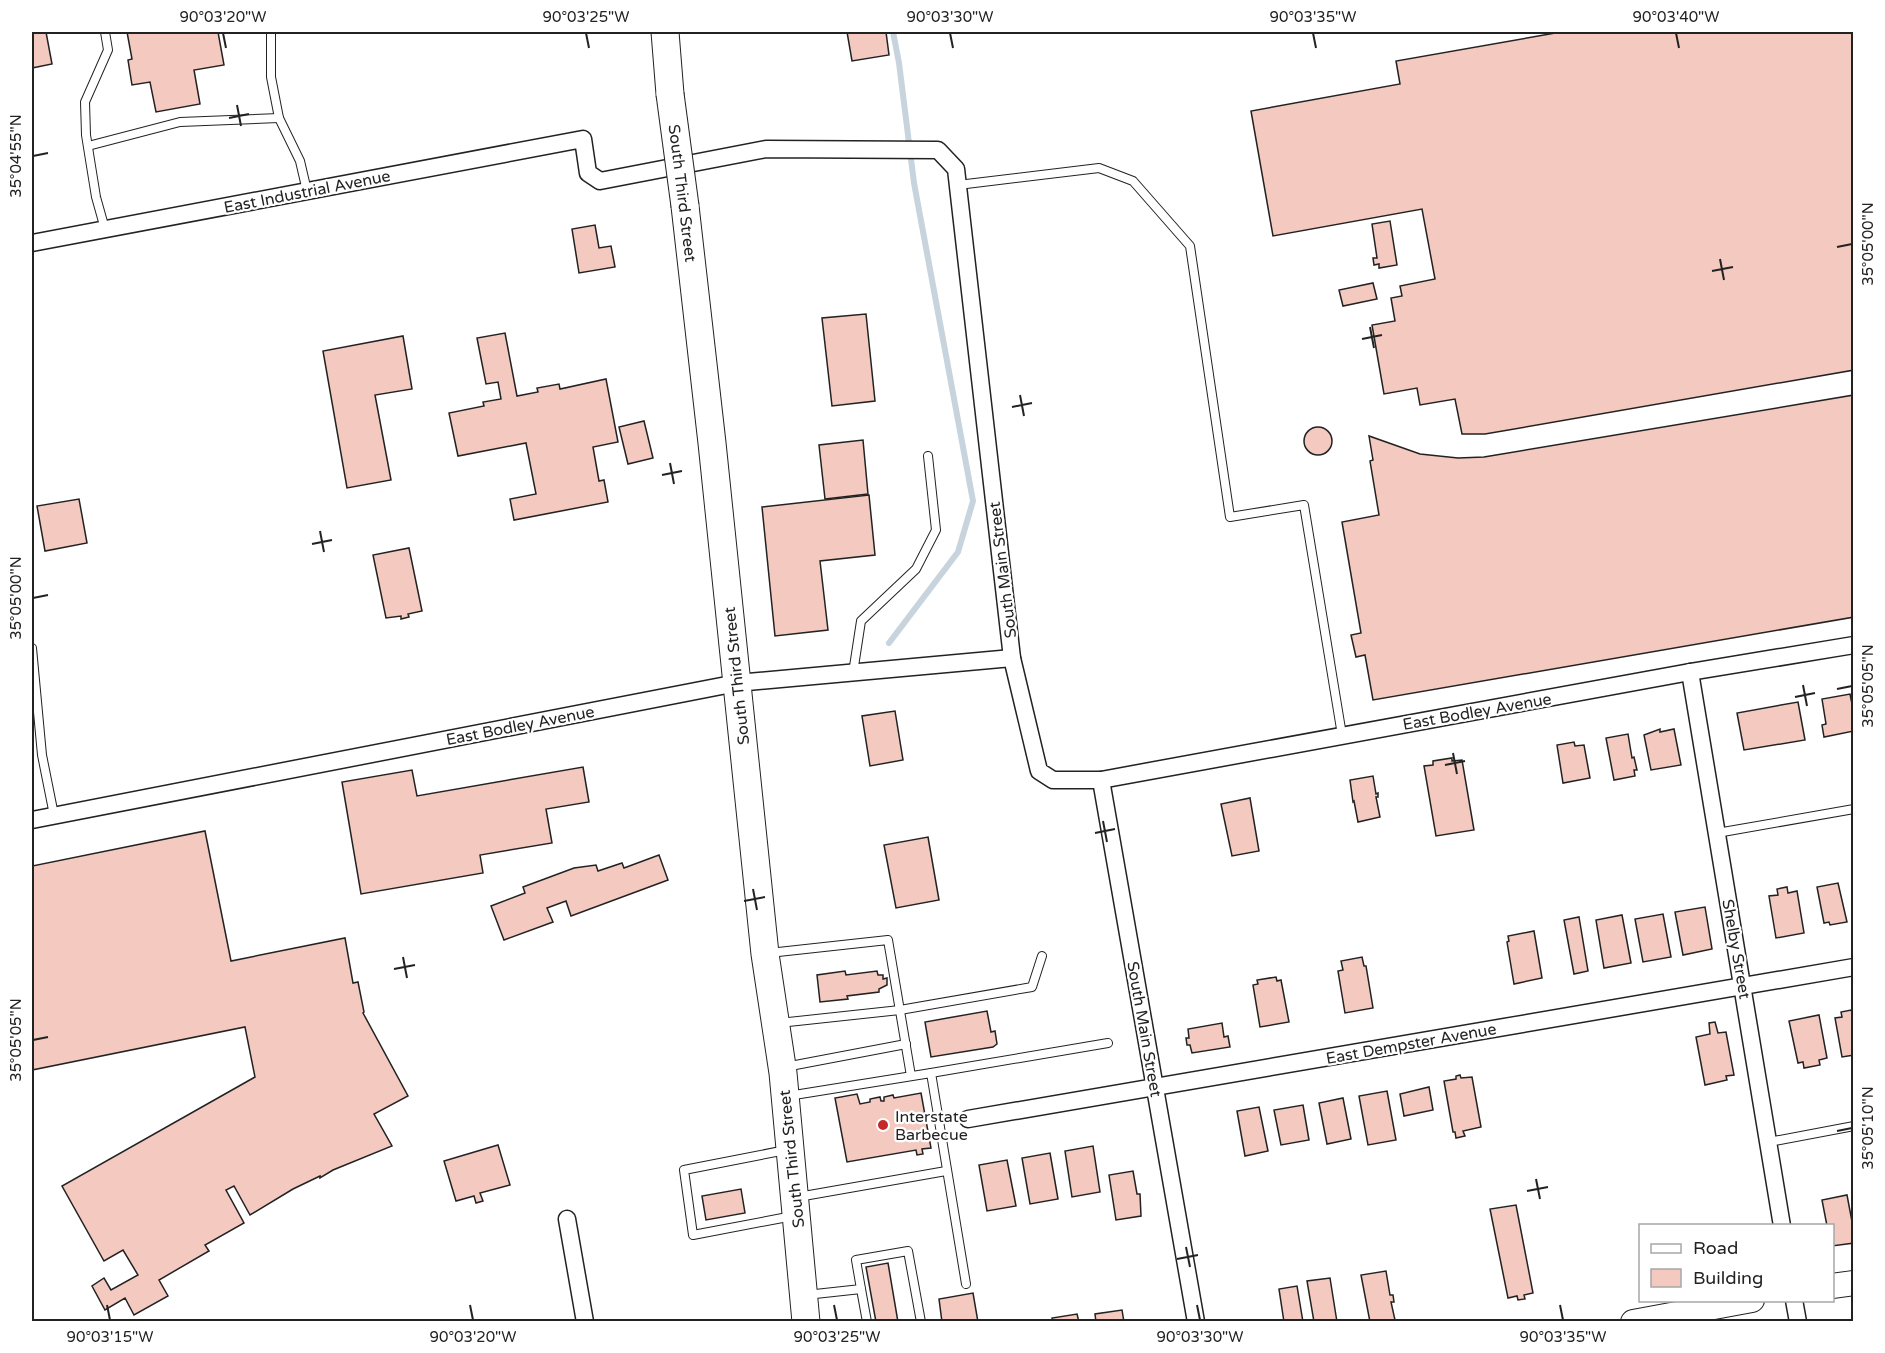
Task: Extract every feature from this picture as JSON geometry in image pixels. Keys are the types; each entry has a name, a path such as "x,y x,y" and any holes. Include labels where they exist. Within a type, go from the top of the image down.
{"main road":[{"name":"South Third Street","path":"665,32 670,94 712,443 765,954 782,1067 805,1309"},
{"path":"1834,1286 1854,1283"},
{"path":"1633,1322 1741,1302"}],"street":[{"name":"East Industrial Avenue","path":"32,243 583,139"},
{"name":"South Main Street","path":"583,139 588,173 600,181 765,149 938,150 956,169 1012,658 1039,771 1053,780 1101,780 1196,1322"},
{"name":"East Bodley Avenue","path":"1101,780 1690,672 1854,645"},
{"name":"East Bodley Avenue","path":"32,820 737,684 1012,658"},
{"name":"Shelby Street","path":"1690,672 1782,1224"},
{"name":"East Dempster Avenue","path":"969,1119 1854,967"},
{"path":"567,1219 585,1322"},
{"path":"1794,1302 1798,1322"}],"lane":[{"path":"105,32 108,50 85,102 88,146 96,197 105,229"},
{"path":"271,32 270,77 279,118 300,161 308,191"},
{"path":"88,146 180,122 279,118"},
{"path":"958,185 1100,168 1133,181 1190,246 1230,517 1305,505 1342,735"},
{"path":"852,673 861,621 916,569 936,530 928,456"},
{"path":"32,648 42,755 54,814"},
{"path":"1717,832 1854,808"},
{"path":"765,954 888,940 911,1076"},
{"path":"776,1024 900,1010 1032,987 1042,956"},
{"path":"785,1097 1107,1043"},
{"path":"782,1067 906,1044"},
{"path":"931,1073 966,1284"},
{"path":"1769,1142 1854,1126"},
{"path":"789,1150 684,1170 693,1235 795,1206 946,1172"},
{"path":"867,1322 856,1260 908,1251 921,1322"},
{"path":"805,1309 861,1288"}],"building":[{"path":"32,32 46,32 52,64 32,68"},
{"path":"127,32 218,32 224,65 194,70 200,104 156,112 150,82 132,85 128,60 132,59"},
{"path":"847,32 886,32 889,55 852,61"},
{"path":"1561,32 1854,32 1854,370 1485,434 1462,434 1455,399 1420,405 1417,388 1384,394 1372,325 1395,321 1391,298 1402,296 1400,286 1435,279 1422,209 1273,236 1251,111 1400,84 1396,61"},
{"path":"1390,221 1397,265 1379,268 1379,264 1374,265 1373,258 1377,258 1372,224"},
{"path":"595,225 599,248 611,246 615,267 579,273 572,229"},
{"path":"1373,283 1377,299 1343,306 1339,290"},
{"path":"866,314 875,401 832,406 822,318"},
{"path":"505,333 517,396 538,392 537,388 559,384 560,389 606,379 618,442 593,447 599,481 604,480 608,502 514,520 510,499 536,494 526,443 458,456 449,413 484,406 483,402 501,399 498,382 486,384 477,338"},
{"path":"403,336 412,389 375,395 391,480 347,488 323,351"},
{"path":"1854,395 1854,617 1373,700 1365,655 1356,657 1351,635 1361,633 1342,522 1379,515 1370,461 1373,460 1369,436 1420,454 1458,458 1484,457"},
{"path":"644,421 653,458 628,464 619,427"},
{"path":"1318,427 1328,431 1332,441 1328,451 1318,455 1308,451 1304,441 1308,431"},
{"path":"863,440 868,494 825,499 819,445"},
{"path":"869,495 875,555 820,561 828,630 775,636 762,507"},
{"path":"79,499 87,543 45,551 37,506"},
{"path":"409,548 422,611 408,614 409,617 401,619 401,616 386,618 373,555"},
{"path":"1850,694 1852,704 1854,703 1854,731 1824,737 1822,725 1826,724 1822,699"},
{"path":"1798,702 1805,740 1744,750 1737,713"},
{"path":"895,711 903,760 870,766 862,716"},
{"path":"1660,729 1660,732 1674,729 1681,765 1651,770 1644,735"},
{"path":"1628,734 1632,758 1634,757 1637,770 1634,770 1635,776 1614,780 1606,738"},
{"path":"1574,742 1575,746 1584,745 1590,778 1563,783 1557,745"},
{"path":"1452,758 1452,761 1462,760 1474,830 1436,836 1424,766 1433,765 1433,761"},
{"path":"583,767 589,802 546,809 552,843 480,855 483,873 361,894 342,782 412,770 417,796"},
{"path":"1373,776 1376,794 1378,793 1376,797 1380,817 1358,822 1350,780"},
{"path":"1250,798 1259,851 1232,856 1221,804"},
{"path":"205,831 231,961 345,938 353,983 358,982 363,1013 408,1096 374,1114 392,1146 293,1189 250,1215 234,1186 226,1190 244,1223 205,1245 209,1251 159,1280 168,1296 134,1315 125,1298 105,1310 92,1286 104,1278 111,1290 138,1275 123,1250 104,1261 62,1186 255,1077 245,1027 32,1070 32,866"},
{"path":"928,837 939,900 896,908 884,845"},
{"path":"659,855 668,880 571,916 566,901 547,908 553,922 504,940 491,906 525,893 523,887 574,868 596,865 598,871 622,863 624,868"},
{"path":"1838,883 1847,922 1830,925 1829,922 1824,923 1817,887"},
{"path":"1787,887 1788,893 1797,891 1804,933 1776,938 1769,896 1778,895 1777,889"},
{"path":"1705,907 1712,949 1683,955 1675,912"},
{"path":"1663,914 1671,957 1643,962 1635,919"},
{"path":"1622,915 1631,963 1604,968 1596,920"},
{"path":"1579,917 1588,971 1574,974 1564,920"},
{"path":"1534,931 1542,978 1514,984 1508,936"},
{"path":"1362,957 1364,966 1366,966 1373,1008 1345,1013 1338,971 1343,970 1341,961"},
{"path":"845,971 846,975 877,971 878,975 883,975 883,979 887,978 887,985 879,989 879,992 820,1002 817,975"},
{"path":"1276,977 1277,981 1281,980 1289,1022 1260,1027 1253,985 1258,984 1257,980"},
{"path":"1851,1010 1854,1015 1854,1055 1842,1057 1835,1018 1842,1017 1841,1012"},
{"path":"987,1011 991,1032 995,1031 997,1044 993,1047 931,1057 925,1022"},
{"path":"1819,1015 1827,1058 1819,1060 1820,1065 1804,1068 1803,1062 1798,1063 1789,1021"},
{"path":"1715,1022 1718,1033 1726,1032 1734,1075 1726,1076 1727,1080 1705,1085 1696,1037 1710,1034 1709,1023"},
{"path":"1222,1023 1224,1037 1228,1036 1230,1047 1192,1053 1190,1045 1187,1045 1188,1029"},
{"path":"1460,1075 1461,1078 1472,1077 1481,1127 1463,1131 1465,1136 1456,1138 1444,1081 1456,1079 1456,1076"},
{"path":"1429,1087 1433,1110 1404,1116 1400,1094"},
{"path":"1387,1091 1396,1140 1368,1145 1359,1096"},
{"path":"921,1093 931,1148 922,1149 923,1154 917,1155 916,1150 847,1162 835,1098 857,1094 860,1104 880,1097 881,1101 884,1101 884,1097 893,1095 894,1098"},
{"path":"1343,1098 1351,1139 1327,1144 1319,1103"},
{"path":"1303,1105 1309,1140 1281,1145 1274,1110"},
{"path":"1259,1107 1268,1151 1245,1156 1237,1111"},
{"path":"498,1145 510,1185 480,1193 483,1201 476,1203 474,1196 456,1201 444,1161"},
{"path":"1093,1146 1100,1192 1072,1197 1065,1151"},
{"path":"1050,1153 1058,1199 1030,1204 1022,1158"},
{"path":"1007,1160 1016,1206 987,1211 979,1165"},
{"path":"1133,1171 1137,1194 1140,1194 1141,1216 1116,1220 1109,1175"},
{"path":"741,1189 745,1213 706,1220 702,1196"},
{"path":"1847,1195 1854,1243 1834,1246 1834,1224 1827,1224 1822,1200"},
{"path":"1516,1205 1533,1293 1524,1295 1525,1299 1518,1300 1517,1296 1508,1298 1490,1209"},
{"path":"888,1263 898,1322 876,1322 866,1267"},
{"path":"1386,1271 1390,1295 1393,1295 1394,1302 1391,1302 1395,1320 1370,1322 1361,1275"},
{"path":"1330,1278 1337,1322 1314,1322 1307,1281"},
{"path":"1297,1286 1303,1322 1284,1322 1279,1289"},
{"path":"973,1293 978,1322 942,1322 939,1299"},
{"path":"1122,1310 1124,1322 1096,1322 1095,1314"},
{"path":"1077,1314 1079,1322 1053,1322 1052,1318"}],"waterway":[{"path":"889,643 958,552 973,501 914,183 893,32"}],"place":[{"name":"Interstate Barbecue","path":"883,1125"}]}
